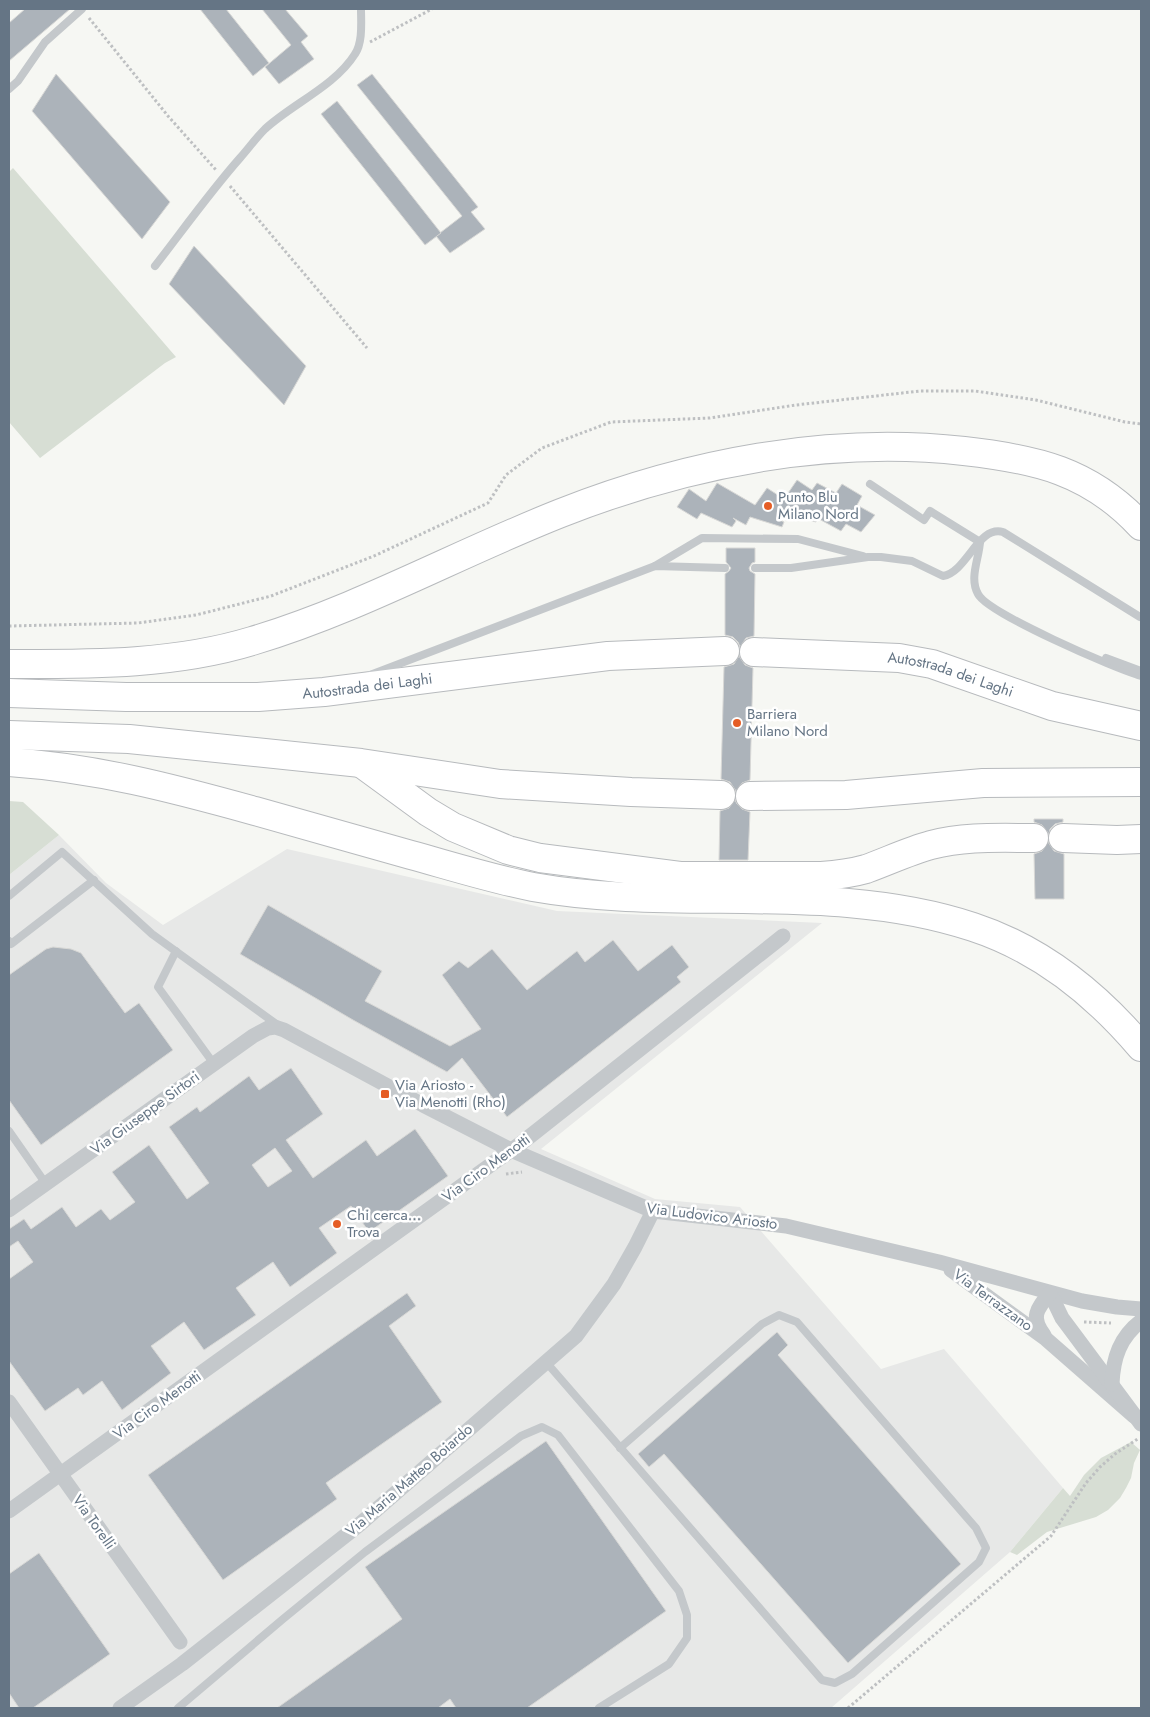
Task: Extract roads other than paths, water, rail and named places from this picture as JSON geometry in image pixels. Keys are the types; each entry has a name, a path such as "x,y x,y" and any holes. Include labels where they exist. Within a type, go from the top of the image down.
{"highway":[{"path":"9,664 88,664 147,661 248,642 294,628 363,601 561,513 628,489 693,471 754,458 830,449 932,448 1021,459 1048,466 1076,477 1102,491 1126,509 1141,526"},
{"name":"Autostrada dei Laghi","path":"9,693 258,697 324,692 608,656 725,651"},
{"name":"Autostrada dei Laghi","path":"754,652 899,658 932,664 1052,706 1141,726"},
{"path":"9,735 129,739 361,763 500,784 721,795"},
{"path":"9,762 72,768 147,782 534,887 606,895 813,900 865,904 949,919 1003,938 1036,954 1093,997 1141,1048"},
{"path":"361,763 413,802 452,828 508,850 540,858 656,874 680,876 821,876 866,869 933,844 979,838 1034,838"},
{"path":"750,796 846,795 984,783 1141,782"},
{"path":"1064,838 1141,839"}],"street":[{"name":"Via Ciro Menotti","path":"9,1511 511,1150 783,936"},
{"name":"Via Giuseppe Sirtori","path":"9,1210 260,1031 276,1027 284,1030"},
{"name":"Via Ludovico Ariosto","path":"284,1030 423,1106 511,1150 632,1204 653,1211 786,1226 939,1262 1140,1318"},
{"name":"Via Maria Matteo Boiardo","path":"120,1708 182,1664 360,1524 576,1336 614,1284 653,1211"},
{"name":"Via Terrazzano","path":"939,1262 1046,1339 1138,1420"},
{"name":"Via Terrazzano","path":"1046,1339 1036,1320 1038,1308 1050,1293 1062,1318 1138,1420"},
{"path":"1112,1384 1112,1368 1122,1342 1140,1318"},
{"name":"Via Torelli","path":"9,1402 180,1642"}],"lane":[{"path":"9,89 18,81 45,42 82,9"},
{"path":"155,266 228,171 264,130 334,76 349,61 358,48 361,9"},
{"path":"870,484 924,520 930,511 980,542"},
{"path":"755,568 791,568 868,557 894,558 912,561 943,576 953,572 988,532 994,530 1003,532 1140,617"},
{"path":"324,692 655,566 702,538 798,539 868,557"},
{"path":"980,542 980,554 974,582 978,596 994,609 1032,628 1123,671 1141,676"},
{"path":"655,566 726,568"},
{"path":"1032,628 1071,645 1141,671"},
{"path":"9,896 62,852 152,934 284,1030"},
{"path":"9,941 11,944 94,880"},
{"path":"176,951 158,986 214,1064"},
{"path":"9,1131 46,1184"},
{"path":"546,1362 620,1448 822,1680 835,1683 852,1674 979,1562 986,1548 976,1528 797,1322 779,1315 762,1324 620,1448"},
{"path":"178,1708 365,1552 521,1436 542,1427 558,1435 679,1591 688,1615 687,1638 669,1664 599,1708"}],"place":[{"name":"Punto Blu Milano Nord","path":"768,506"},
{"name":"Barriera Milano Nord","path":"737,723"},
{"name":"Via Ariosto - Via Menotti (Rho)","path":"385,1094"},
{"name":"Chi cerca... Trova","path":"337,1224"}]}
